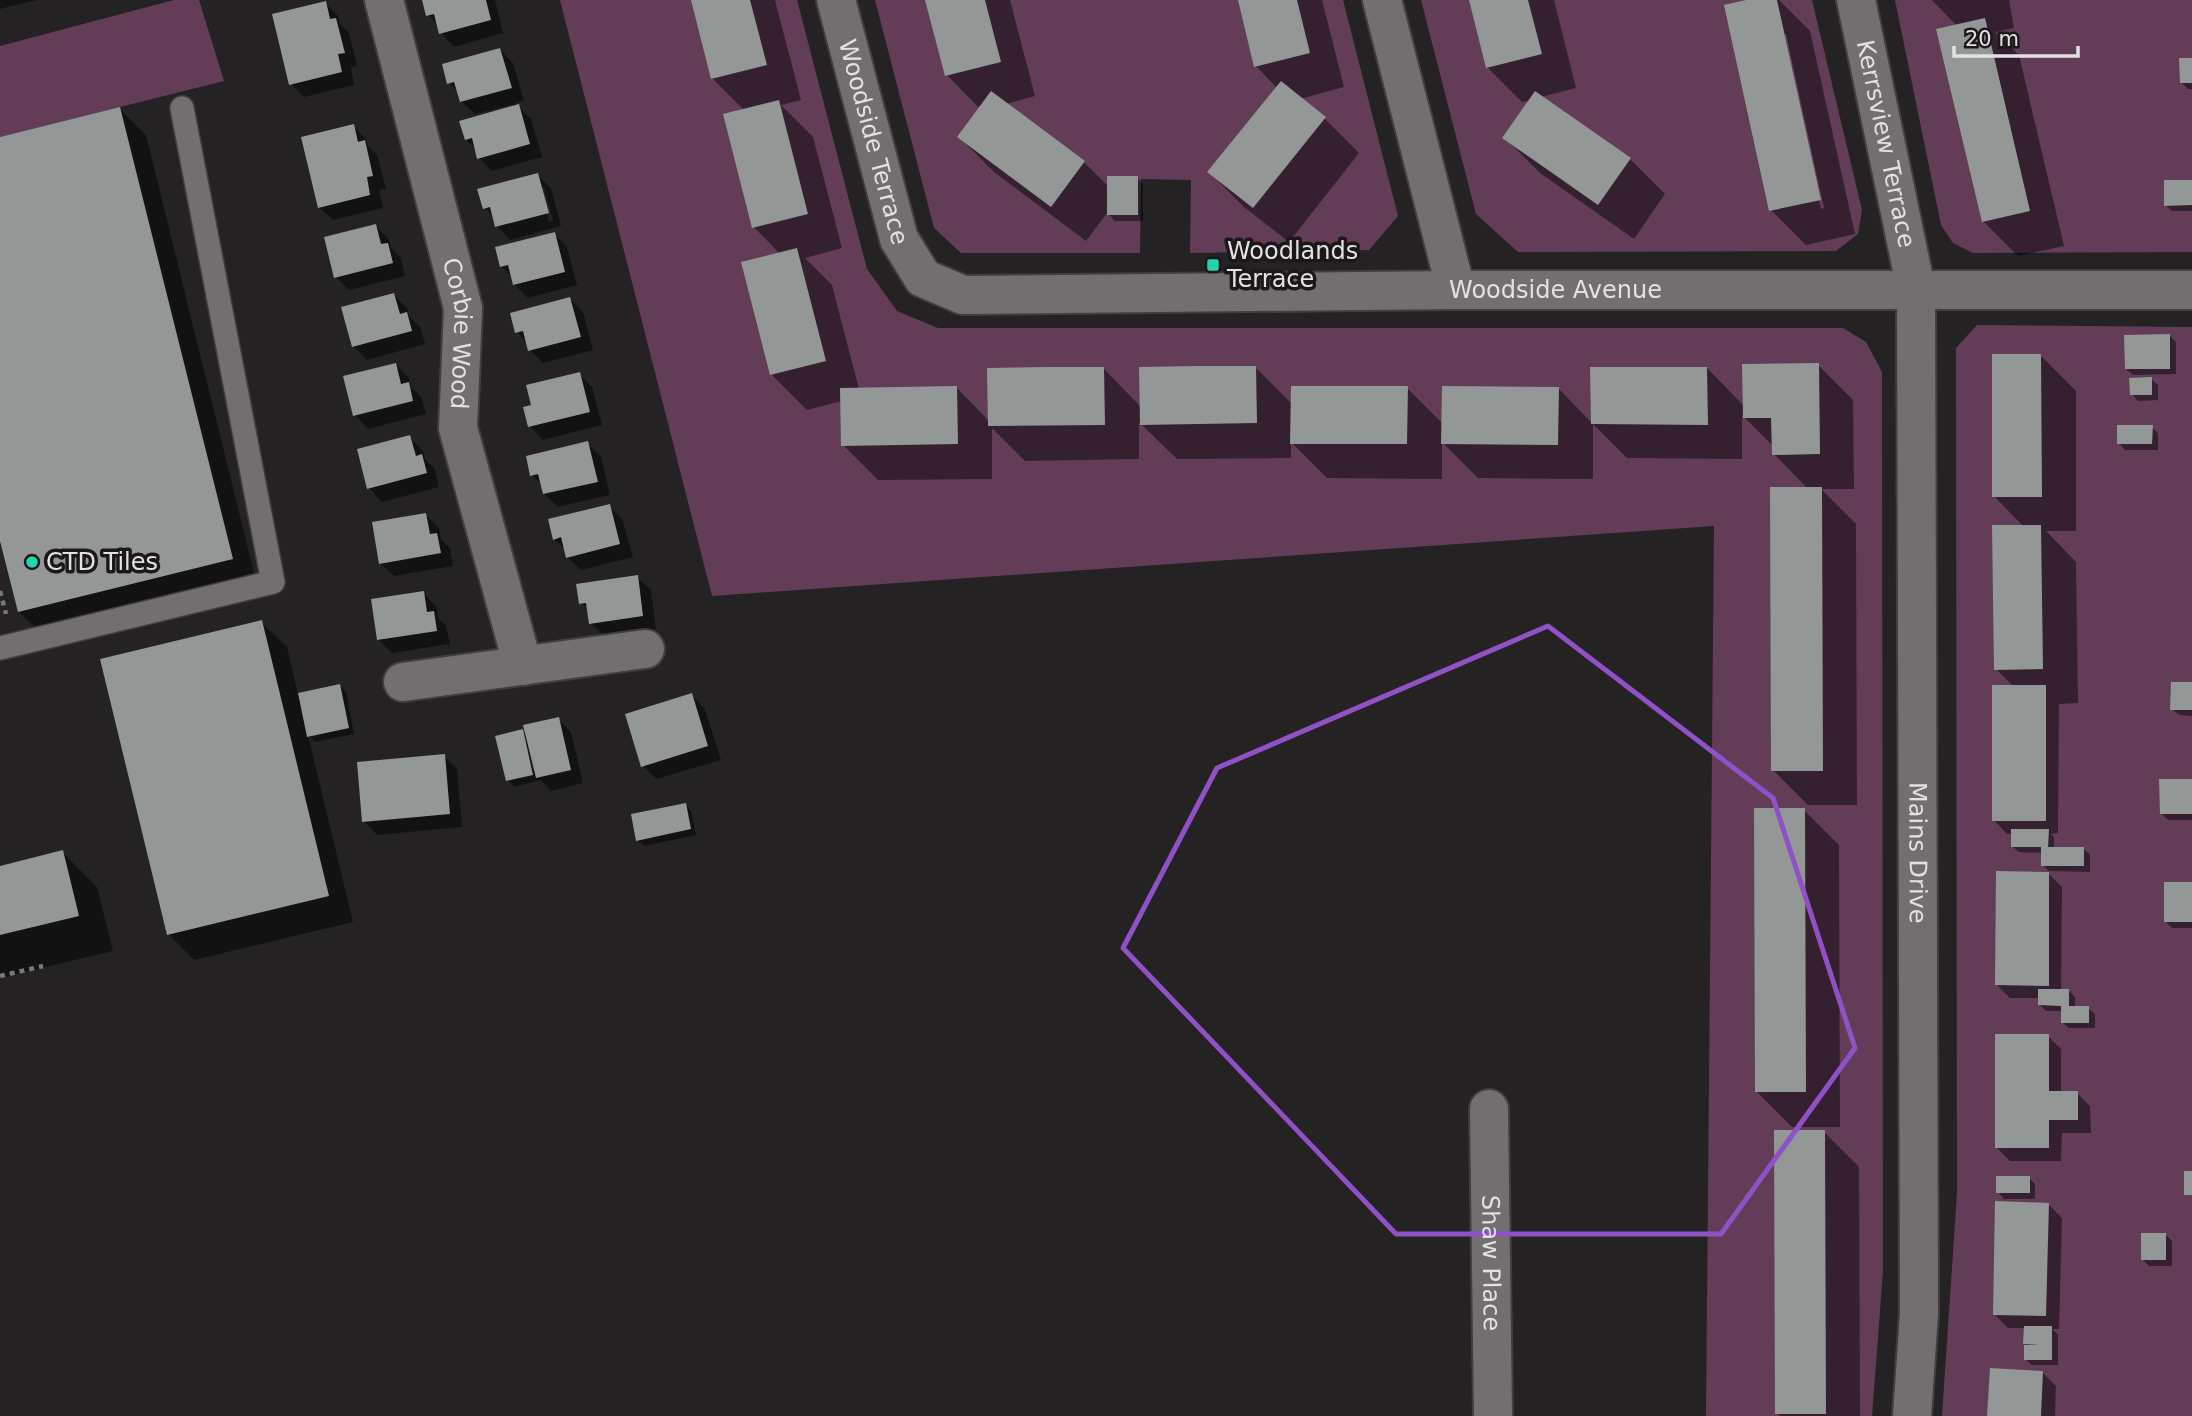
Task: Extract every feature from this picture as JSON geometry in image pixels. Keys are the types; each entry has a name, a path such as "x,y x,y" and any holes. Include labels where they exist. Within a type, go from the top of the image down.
{"street":[{"name":"Corbie Wood","path":"384,0 463,308 458,428 523,666"},
{"name":"Woodside Terrace","path":"836,0 899,239 923,278"},
{"path":"1382,0 1456,290"},
{"name":"Kerrsview Terrace","path":"1856,0 1916,289"},
{"name":"Woodside Avenue","path":"923,278 963,295 1456,290 2192,289"},
{"name":"Mains Drive","path":"1912,1416 1919,1313 1916,289"},
{"path":"403,682 645,649"},
{"name":"Shaw Place","path":"1489,1109 1493,1416"}],"lane":[{"path":"0,648 273,582 183,108"}],"path":[{"path":"0,976 44,966"}],"highlighted area":[{"path":"1548,626 1773,798 1855,1048 1721,1234 1396,1234 1123,948 1217,768"}],"shaded area":[{"path":"174,0 199,0 224,81 0,137 0,46"},
{"path":"560,0 797,0 867,269 897,311 938,328 1843,328 1866,342 1882,372 1883,1271 1872,1416 1706,1416 1714,526 712,596"},
{"path":"875,0 1343,0 1398,216 1369,250 1190,253 1191,180 1141,179 1140,253 961,253 934,228"},
{"path":"1421,0 1812,0 1862,210 1858,234 1836,251 1518,252 1476,214"},
{"path":"1895,0 2192,0 2192,252 1973,253 1953,243 1941,225"},
{"path":"1977,325 2192,327 2192,1416 1942,1416 1957,1193 1956,348"}],"building":[{"path":"422,0 486,0 491,20 439,34 434,14 426,16"},
{"path":"691,0 750,0 767,65 711,79"},
{"path":"925,0 985,0 1001,62 945,76"},
{"path":"1238,0 1297,0 1310,53 1254,67"},
{"path":"1469,0 1528,0 1542,54 1486,68"},
{"path":"1746,0 1777,0 1821,200 1769,211 1724,5"},
{"path":"326,1 330,19 336,18 345,53 338,54 342,72 289,85 272,14"},
{"path":"1985,18 2030,211 1982,222 1936,29"},
{"path":"500,48 512,88 460,102 454,82 447,84 442,64"},
{"path":"2179,58 2192,58 2192,83 2180,83"},
{"path":"1281,81 1326,117 1253,208 1207,172"},
{"path":"991,91 1085,161 1051,207 957,137"},
{"path":"1535,91 1631,158 1598,205 1502,138"},
{"path":"779,100 808,214 752,228 723,114"},
{"path":"519,104 530,144 477,159 472,138 465,140 459,121"},
{"path":"120,107 233,559 18,612 0,541 0,137"},
{"path":"354,124 358,142 365,140 373,176 367,177 370,195 318,208 301,137"},
{"path":"538,173 549,213 495,227 490,207 483,209 477,189"},
{"path":"1107,176 1138,176 1138,215 1107,215"},
{"path":"2164,180 2192,180 2192,205 2164,206"},
{"path":"376,224 381,244 388,243 393,263 334,278 324,237"},
{"path":"555,232 565,272 513,285 508,265 500,267 495,247"},
{"path":"797,248 826,361 770,375 741,262"},
{"path":"394,293 400,314 407,312 412,331 352,347 341,307"},
{"path":"570,297 581,337 528,351 523,331 515,333 510,313"},
{"path":"2170,334 2170,369 2125,369 2124,335"},
{"path":"1992,354 2041,354 2042,497 1992,497"},
{"path":"396,363 401,384 409,382 413,401 353,416 343,376"},
{"path":"1819,363 1820,454 1772,455 1771,418 1743,418 1742,364"},
{"path":"1256,366 1257,423 1140,425 1139,367"},
{"path":"1104,367 1105,425 988,426 987,368"},
{"path":"1590,367 1707,367 1708,425 1591,424"},
{"path":"580,372 590,412 528,427 523,407 531,405 526,385"},
{"path":"2152,377 2152,395 2130,395 2129,378"},
{"path":"957,386 958,444 841,446 840,388"},
{"path":"1291,386 1408,386 1407,444 1290,444"},
{"path":"1442,386 1559,387 1558,445 1441,444"},
{"path":"2117,425 2153,425 2152,444 2117,444"},
{"path":"410,435 416,456 422,454 427,473 367,489 357,449"},
{"path":"588,441 598,482 543,494 538,474 530,476 526,456"},
{"path":"1770,487 1822,487 1823,771 1771,771"},
{"path":"610,504 620,544 566,558 561,537 553,540 548,519"},
{"path":"426,513 430,534 437,533 441,553 379,564 372,522"},
{"path":"1992,525 2041,525 2043,669 1994,670"},
{"path":"638,575 643,616 589,624 586,603 579,604 576,584"},
{"path":"424,591 427,612 434,611 437,631 377,640 371,599"},
{"path":"262,620 329,896 167,935 100,659"},
{"path":"2171,682 2192,682 2192,710 2170,710"},
{"path":"340,684 349,728 307,737 298,693"},
{"path":"1992,685 2046,685 2046,821 1992,821"},
{"path":"692,693 708,746 641,767 625,714"},
{"path":"559,717 571,770 536,778 523,725"},
{"path":"523,729 533,775 506,781 495,736"},
{"path":"445,754 450,814 362,822 357,762"},
{"path":"2159,779 2192,779 2192,814 2160,814"},
{"path":"686,803 691,829 636,841 631,814"},
{"path":"1754,808 1805,808 1806,1092 1755,1092"},
{"path":"2011,829 2049,829 2048,847 2084,847 2084,866 2041,866 2041,847 2011,847"},
{"path":"63,850 79,916 0,935 0,866"},
{"path":"1996,871 2049,872 2049,986 1995,985"},
{"path":"2164,882 2192,882 2192,922 2164,922"},
{"path":"2038,989 2069,989 2069,1006 2089,1006 2089,1023 2061,1023 2061,1006 2038,1005"},
{"path":"1995,1034 2049,1034 2049,1091 2078,1091 2078,1120 2049,1120 2049,1148 1995,1148"},
{"path":"1774,1130 1825,1130 1826,1414 1775,1414"},
{"path":"2184,1171 2192,1171 2192,1195 2184,1195"},
{"path":"1996,1176 2030,1176 2030,1193 1996,1193"},
{"path":"1995,1201 2049,1203 2046,1316 1993,1315"},
{"path":"2141,1233 2166,1233 2166,1260 2141,1260"},
{"path":"2024,1326 2052,1326 2052,1360 2024,1360 2024,1345 2039,1344 2023,1344"},
{"path":"1990,1368 2043,1371 2041,1416 1987,1416"}],"place":[{"name":"Woodlands Terrace","path":"1213,265"},
{"name":"CTD Tiles","path":"32,562"}]}
